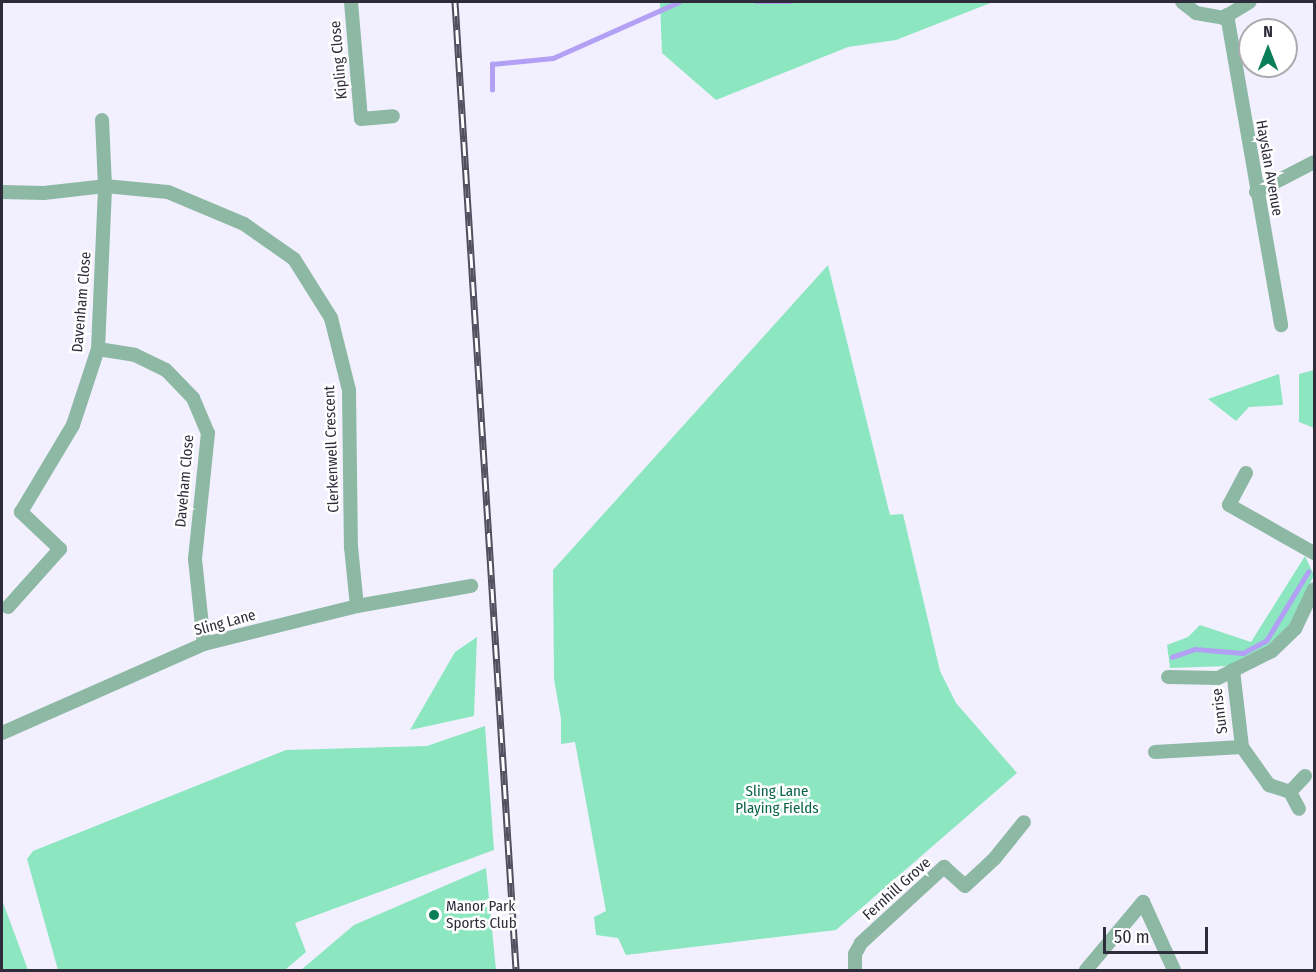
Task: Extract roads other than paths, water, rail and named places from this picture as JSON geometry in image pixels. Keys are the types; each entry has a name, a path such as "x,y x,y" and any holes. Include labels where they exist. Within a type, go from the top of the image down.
{"street":[{"name":"Kipling Close","path":"351,2 361,119 393,116"},
{"path":"1182,2 1196,13 1225,16 1250,2"},
{"name":"Hayslan Avenue","path":"1225,16 1281,325"},
{"path":"102,120 105,186"},
{"path":"1256,192 1314,162"},
{"name":"Clerkenwell Crescent","path":"2,192 44,193 105,186 168,192 244,224 294,259 332,318 349,390 351,547 357,606"},
{"name":"Davenham Close","path":"8,607 60,549 21,512 73,425 98,349 105,186"},
{"name":"Daveham Close","path":"98,349 135,355 166,370 193,398 208,434 195,559 204,644"},
{"path":"1245,473 1229,505 1314,553"},
{"name":"Sling Lane","path":"2,733 204,644 357,606 471,586"},
{"path":"1168,677 1218,678 1272,651 1295,629 1314,589"},
{"name":"Sunrise","path":"1233,670 1242,747 1269,785 1290,792"},
{"name":"Sunrise","path":"1155,752 1170,759 1242,747"},
{"path":"1299,809 1290,792 1305,776"},
{"name":"Fernhill Grove","path":"855,970 855,954 861,943 944,867 965,886 995,858 1024,822"},
{"path":"1086,970 1143,902 1174,970"}],"waterway":[{"path":"492,90 492,64 553,58 679,2"},
{"path":"756,2 791,2"},
{"path":"1172,657 1195,649 1243,653 1266,641 1308,572"}],"railway":[{"path":"455,2 516,970"}],"place":[{"name":"Manor Park Sports Club","path":"434,915"}],"park label":[{"name":"Sling Lane Playing Fields","path":"777,800"}]}
